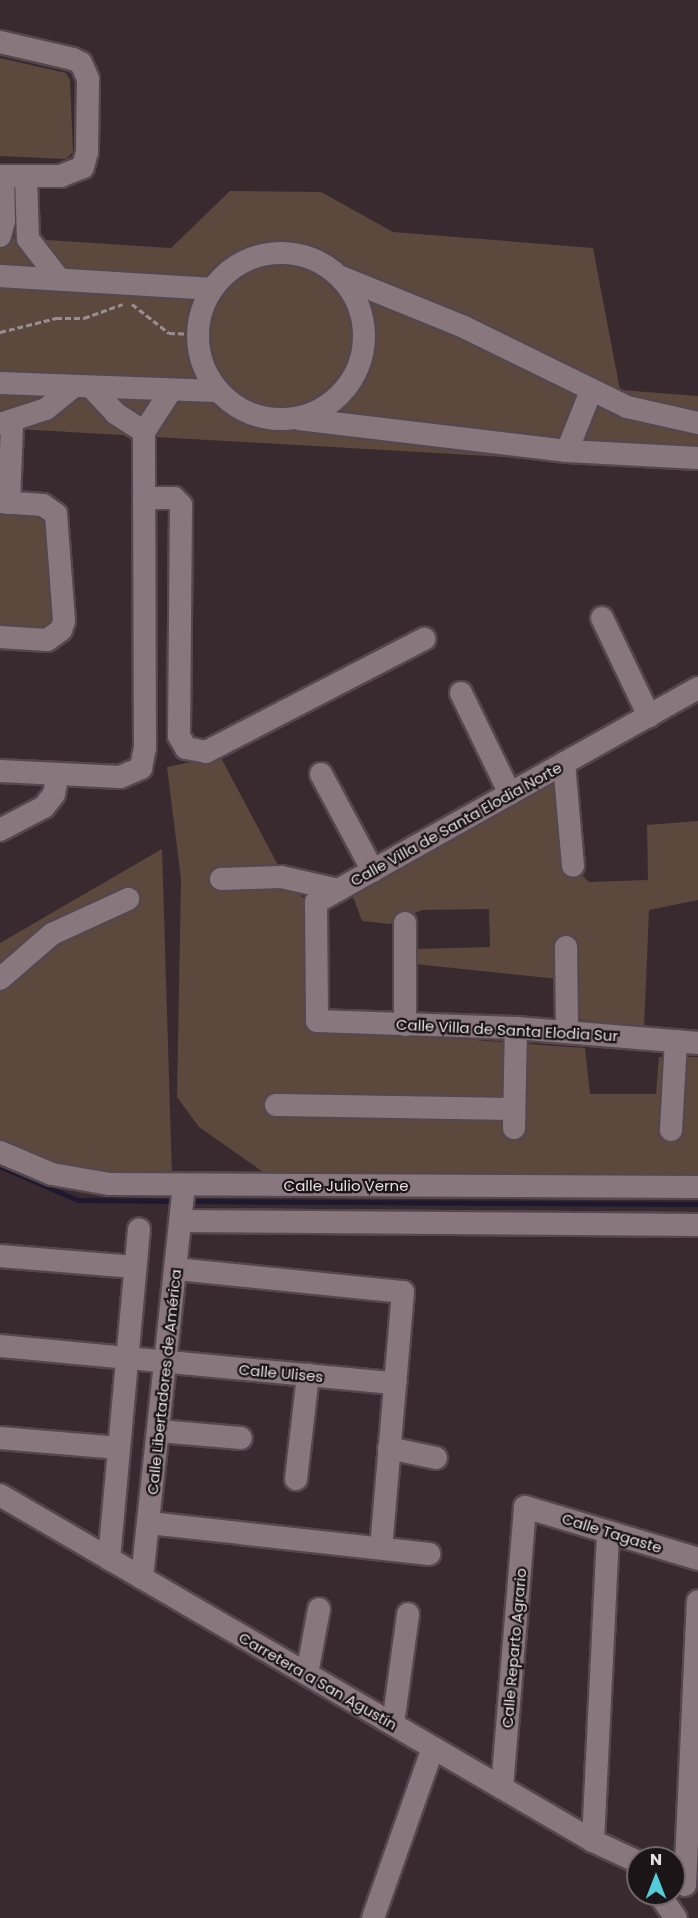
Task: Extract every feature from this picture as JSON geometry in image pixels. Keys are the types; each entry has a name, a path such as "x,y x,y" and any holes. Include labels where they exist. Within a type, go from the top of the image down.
{"street":[{"path":"0,42 74,59 81,63 88,79 86,161 70,175 2,176 5,213 0,236"},
{"path":"26,177 28,239 59,279"},
{"path":"698,423 650,414 591,391 464,327 341,277 320,261 294,253 268,253 237,266 211,289 197,334 203,371 216,391 243,411 268,419 294,419 567,451 698,458"},
{"path":"0,276 211,289"},
{"path":"294,419 320,411 341,395 356,374 364,349 364,323 356,298 341,277"},
{"path":"0,383 170,392 216,391"},
{"path":"0,637 47,640 55,637 64,621 60,522 43,506 5,502 6,424 46,409 82,387"},
{"path":"82,387 144,432"},
{"path":"567,451 591,391"},
{"path":"0,771 120,777 133,774 144,759 146,498 144,432 170,392"},
{"path":"146,498 174,498 181,505 179,736 186,748 206,752 424,639"},
{"path":"602,618 649,716"},
{"name":"Calle Villa de Santa Elodia Norte","path":"317,1021 316,902 698,688"},
{"path":"461,693 510,794"},
{"path":"564,763 573,866"},
{"path":"0,831 44,807 54,794 58,774"},
{"path":"321,774 372,871"},
{"path":"221,879 281,877 339,890"},
{"path":"0,979 52,934 128,899"},
{"path":"405,923 405,1024"},
{"path":"566,947 567,1031"},
{"name":"Calle Villa de Santa Elodia Sur","path":"317,1021 516,1028 687,1042"},
{"path":"276,1105 514,1119 516,1028"},
{"path":"671,1130 687,1042"},
{"name":"Calle Julio Verne","path":"0,1152 83,1182 183,1203 698,1187"},
{"path":"183,1203 698,1225"},
{"name":"Calle Libertadores de América","path":"142,1578 183,1203"},
{"path":"109,1559 139,1229"},
{"path":"0,1256 135,1267"},
{"path":"176,1269 403,1292 381,1548"},
{"name":"Calle Ulises","path":"0,1346 395,1383"},
{"path":"296,1479 308,1375"},
{"path":"159,1431 241,1438"},
{"path":"0,1438 119,1448"},
{"path":"390,1448 436,1458"},
{"name":"Carretera a San Agustín","path":"0,1495 593,1841 626,1856"},
{"name":"Calle Tagaste","path":"525,1507 698,1559"},
{"name":"Calle Reparto Agrario","path":"502,1788 525,1507"},
{"path":"149,1522 429,1554"},
{"path":"593,1841 608,1532"},
{"path":"686,1884 698,1601"},
{"path":"307,1674 319,1609"},
{"path":"393,1724 408,1614"},
{"path":"373,1918 433,1748"}],"path":[{"path":"0,332 56,318 84,318 126,303 141,308 169,333 197,334"}],"shaded area":[{"path":"0,58 66,73 70,80 73,152 66,159 0,156"},
{"path":"230,191 321,192 393,232 593,248 620,390 698,396 698,468 0,428 0,237 171,248"},
{"path":"0,510 40,510 55,522 54,621 48,627 0,625"},
{"path":"220,756 279,867 308,905 307,1028 585,1048 590,1094 656,1094 659,1057 698,1057 698,1176 263,1172 199,1127 177,1097 181,879 167,767"},
{"path":"554,780 560,855 589,882 648,880 647,825 698,821 698,900 649,910 644,1028 578,1019 578,981 415,964 415,949 490,947 489,909 422,910 390,924 362,921 352,894"},
{"path":"162,849 172,1176 93,1175 41,1162 0,1144 0,943"}],"waterway":[{"path":"0,1166 78,1200 176,1201"},
{"path":"188,1201 698,1204"}]}
